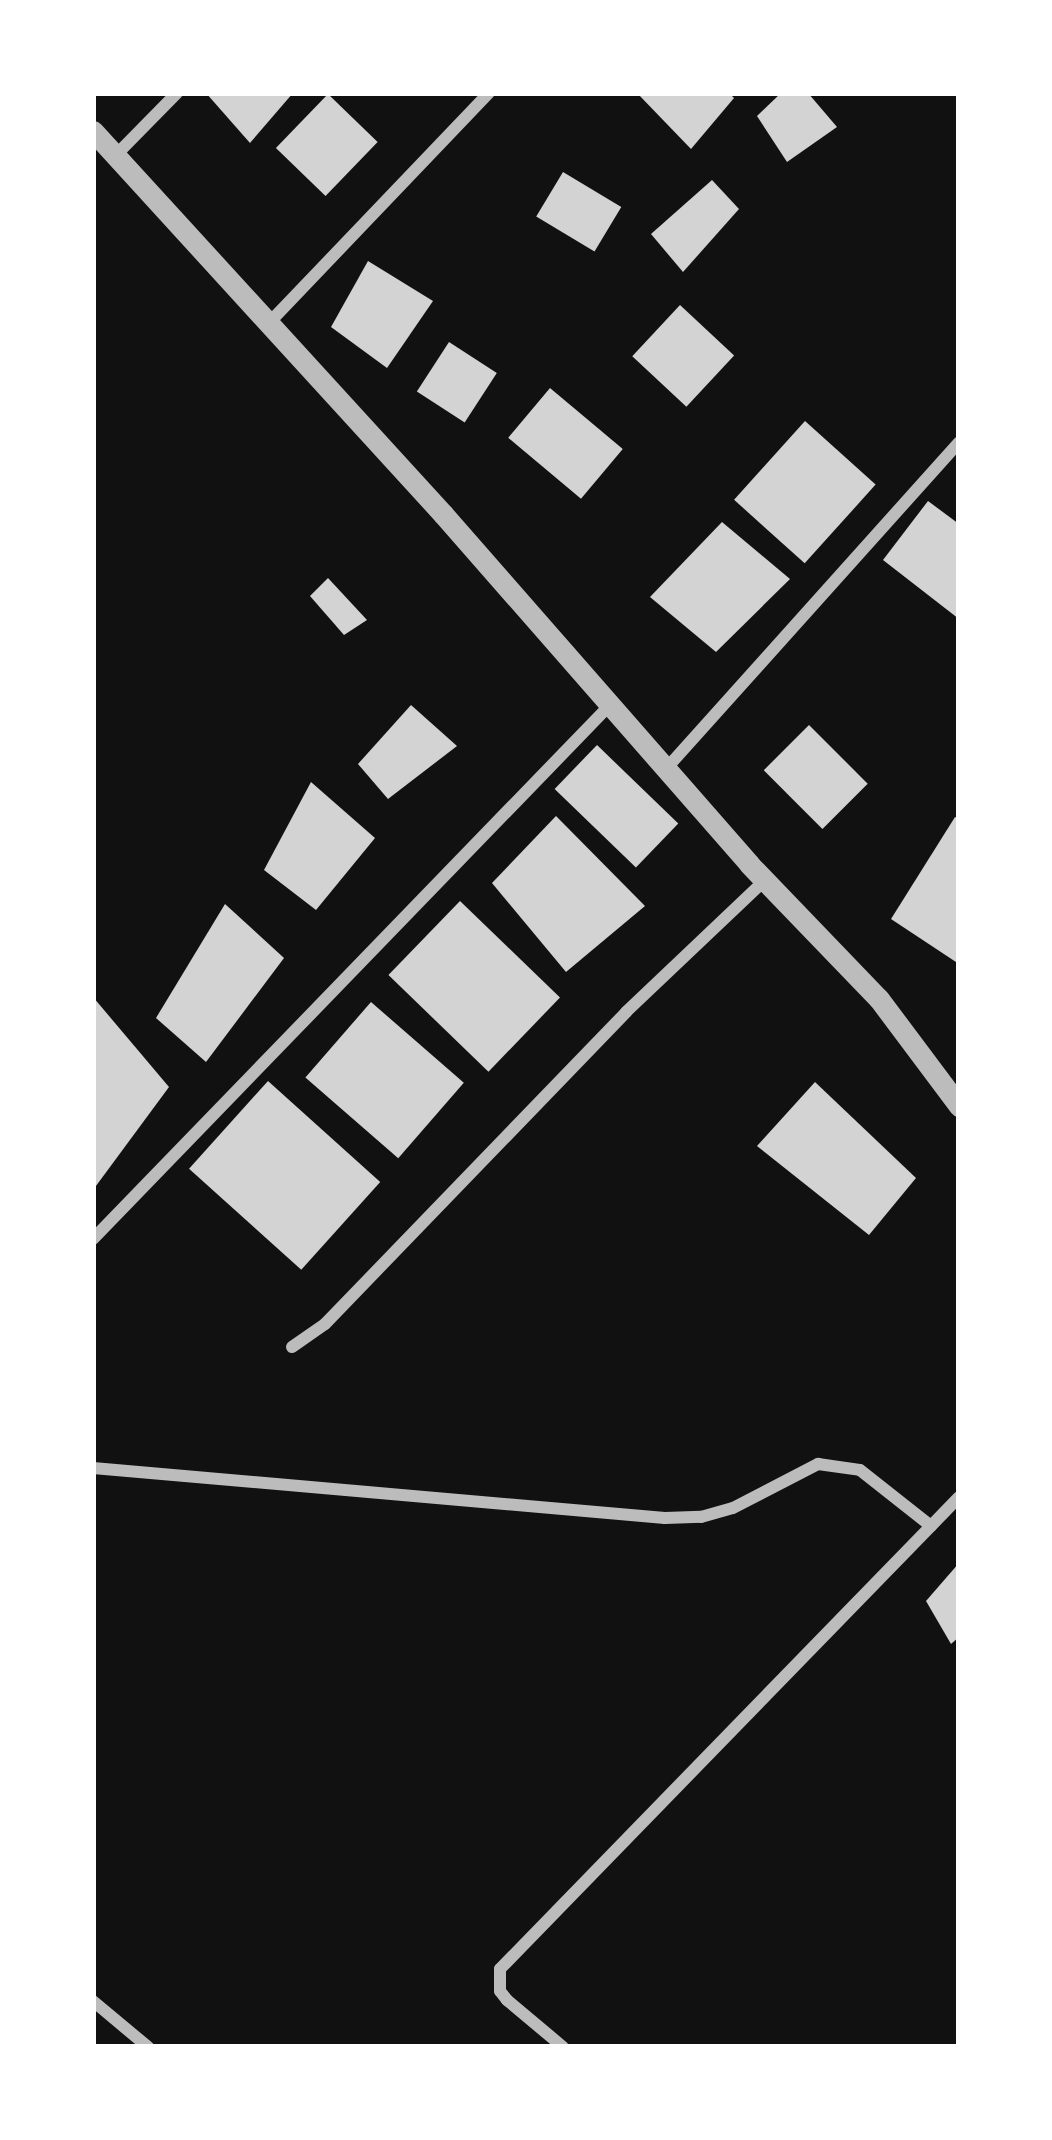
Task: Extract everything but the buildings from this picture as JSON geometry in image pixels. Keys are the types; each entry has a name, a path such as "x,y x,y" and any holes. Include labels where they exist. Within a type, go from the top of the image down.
{"street":[{"path":"115,156 177,93"},
{"path":"268,324 489,93"},
{"path":"93,130 665,770 879,999 959,1106"},
{"path":"665,770 959,442"},
{"path":"93,1239 610,705"},
{"path":"292,1347 325,1324 626,1012 765,880"},
{"path":"93,1468 701,1517 733,1508 796,1471 839,1464 883,1484 931,1526"},
{"path":"563,2047 507,2000 500,1991 500,1969 959,1497"},
{"path":"93,2001 148,2047"}]}
